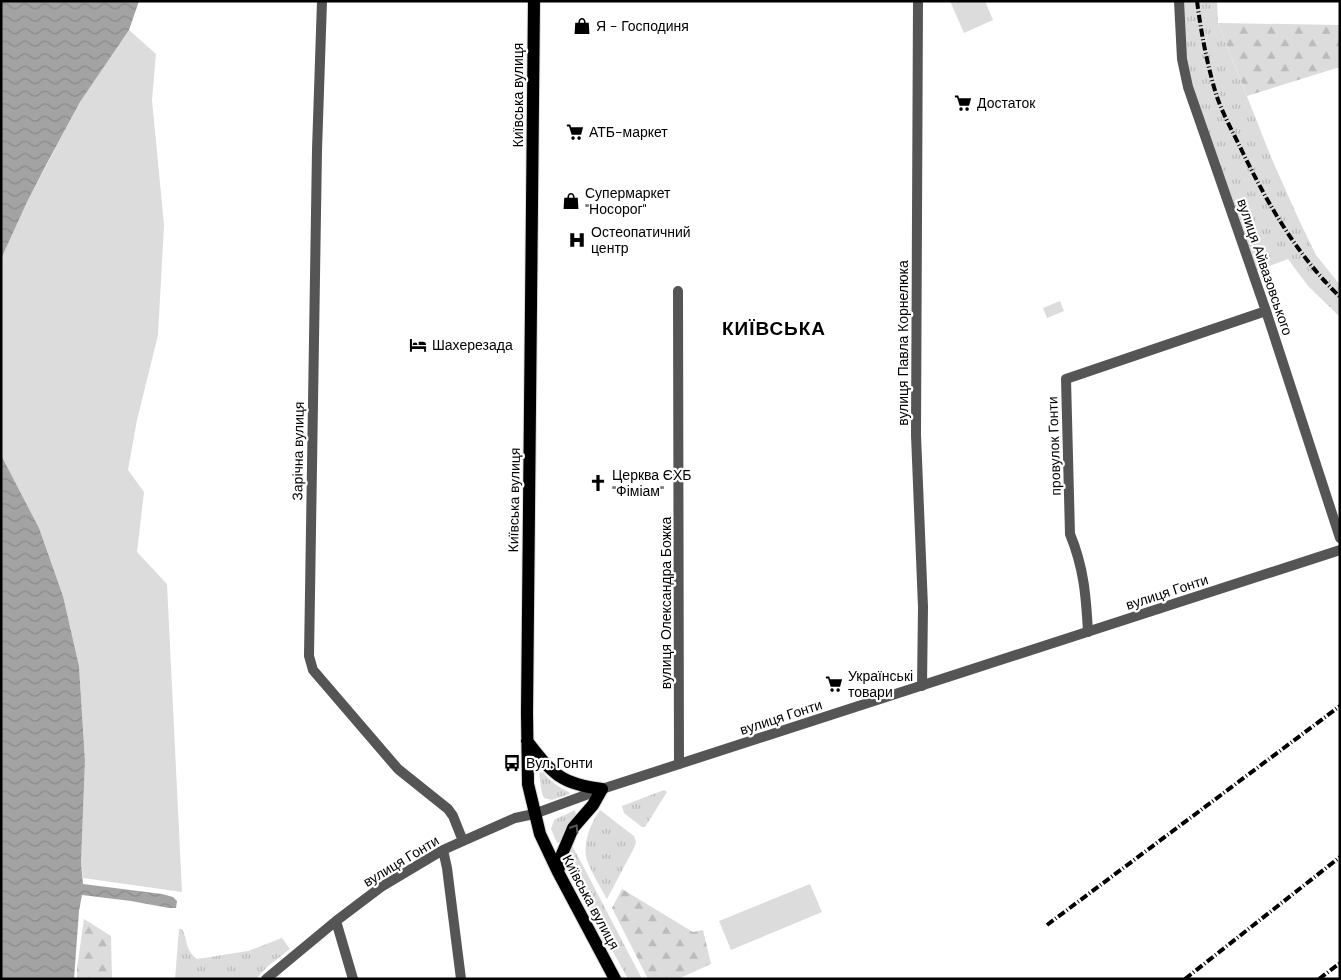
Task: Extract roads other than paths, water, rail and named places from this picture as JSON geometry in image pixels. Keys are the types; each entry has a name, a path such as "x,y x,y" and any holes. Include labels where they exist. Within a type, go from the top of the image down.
{"main road":[{"name":"Київська вулиця","path":"534,1 528,784 540,834 615,979"},
{"path":"527,741 542,760 563,780 589,788 602,789 593,805 573,828 562,854 558,872"}],"street":[{"name":"Зарічна вулиця","path":"322,1 316,179 309,656 313,670 398,770 448,809 453,816 463,841"},
{"name":"вулиця Павла Корнелюка","path":"918,1 916,435 923,608 922,686"},
{"name":"вулиця Айвазовського","path":"1180,1 1182,59 1188,87 1266,311 1340,538"},
{"name":"вулиця Олександра Божка","path":"678,291 680,764"},
{"name":"провулок Гонти","path":"1088,632 1085,587 1079,556 1070,534 1066,379 1266,311"},
{"name":"вулиця Гонти","path":"266,979 336,921 381,887 443,850 515,818 534,814 602,789 1340,550"},
{"path":"443,850 461,979"},
{"path":"336,921 353,979"}],"water":[{"path":"1,1 139,1 129,30 80,102 27,202 1,259"},
{"path":"1,455 39,528 63,596 79,666 85,761 81,863 83,884 162,894 173,897 177,901 176,908 169,908 82,895 74,979 1,979"}],"railway":[{"path":"1197,1 1210,71 1216,94 1229,124 1263,192 1285,229 1310,264 1340,297"},
{"path":"1047,925 1340,706"},
{"path":"1185,979 1340,857"},
{"path":"1319,979 1340,963"}],"place":[{"name":"Я - Господиня","path":"582,26"},
{"name":"Достаток","path":"963,103"},
{"name":"АТБ-маркет","path":"575,132"},
{"name":"Супермаркет \"Носорог\"","path":"571,201"},
{"name":"Остеопатичний центр","path":"577,240"},
{"name":"Шахерезада","path":"418,345"},
{"name":"Церква ЄХБ \"Фіміам\"","path":"598,483"},
{"name":"Українські товари","path":"834,684"},
{"name":"Вул. Гонти","path":"512,763"}],"district":[{"name":"КИЇВСЬКА","path":"774,328"}]}
